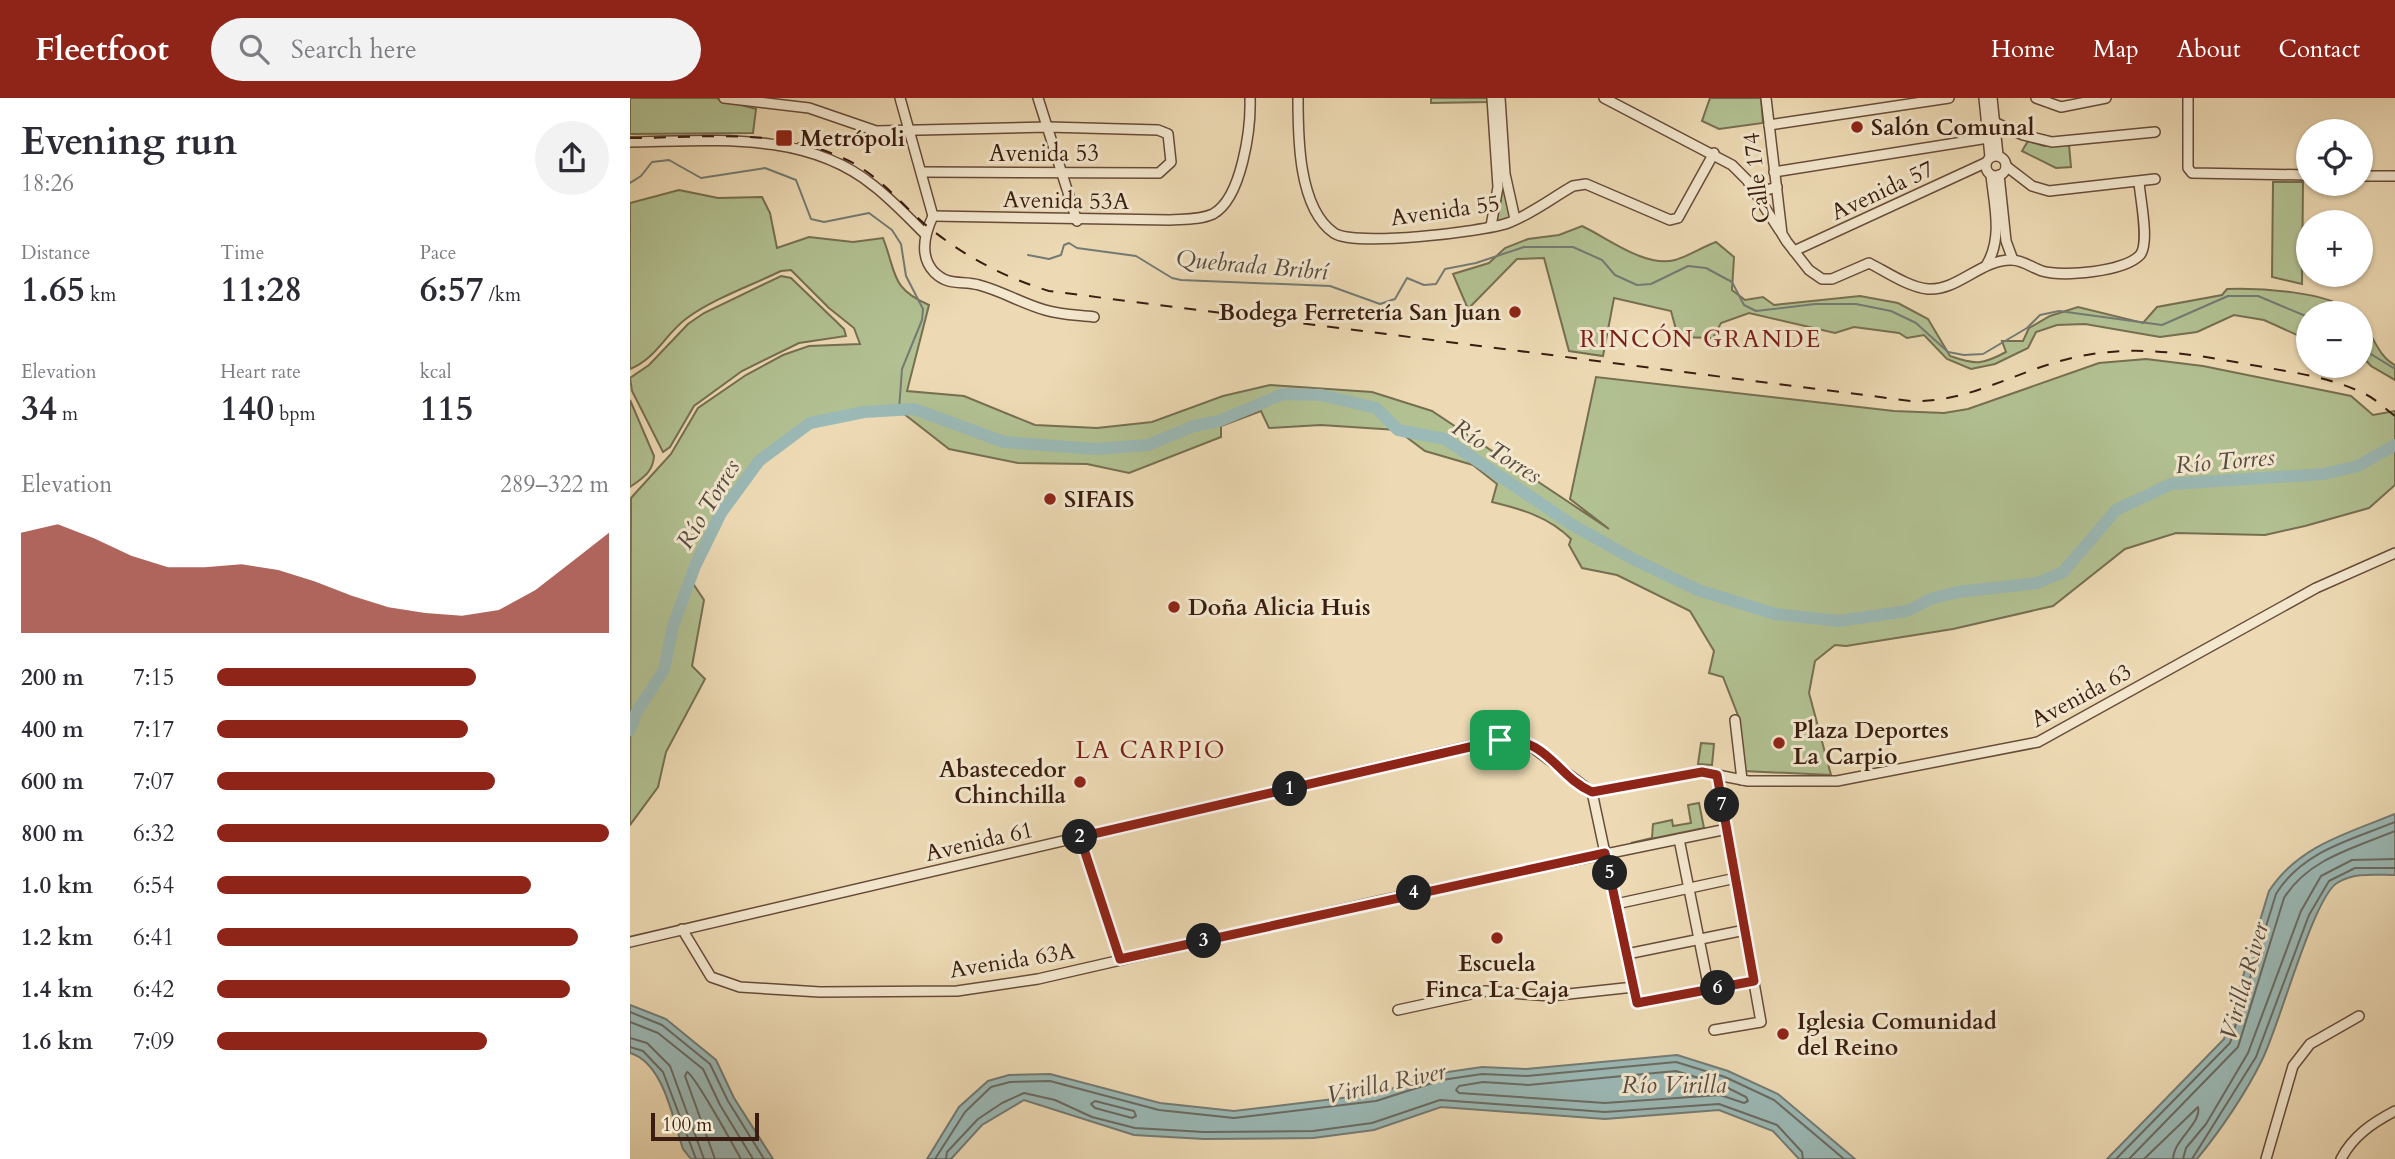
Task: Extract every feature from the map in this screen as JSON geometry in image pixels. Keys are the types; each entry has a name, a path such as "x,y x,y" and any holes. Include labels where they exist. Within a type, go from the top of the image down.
{"street":[{"path":"724,98 809,108 876,131 909,128 1048,127"},
{"path":"900,98 933,216 925,234 929,264 951,284 980,285 1047,311 1094,317"},
{"path":"1038,98 1077,220"},
{"name":"Avenida 53A","path":"933,216 1077,220 1198,219 1213,214 1231,194 1251,126 1250,98"},
{"name":"Avenida 55","path":"1298,98 1300,162 1318,213 1336,234 1373,239 1491,226 1515,219 1576,185 1586,184 1670,220 1683,213 1714,153"},
{"path":"1491,226 1497,187 1492,98"},
{"path":"1500,98 1505,174 1515,219"},
{"path":"1604,98 1714,153 1732,165 1756,193 1782,234"},
{"name":"Calle 174","path":"1766,98 1782,234 1794,251 1822,279 1832,279 1869,263 1926,289 1946,286 1987,264"},
{"path":"1769,125 1949,98"},
{"path":"1983,98 1991,158"},
{"path":"1992,98 1994,122 1991,158 1986,170 1995,175 2011,256"},
{"path":"2036,98 2062,107 2106,98"},
{"path":"2188,98 2189,171 2197,174 2296,175"},
{"path":"1994,122 2023,135 2053,142 2155,132"},
{"name":"Avenida 53","path":"922,172 1165,170 1171,158 1168,134 1158,130 1048,127"},
{"path":"1774,172 1988,138"},
{"path":"630,142 747,141 798,147 841,165 873,185 925,234"},
{"path":"1991,158 2004,159 2006,166 2032,186 2049,191 2155,180"},
{"name":"Avenida 57","path":"1794,251 1991,158"},
{"path":"1995,175 2006,166"},
{"path":"1987,264 1993,254 1997,237 1995,175"},
{"path":"2373,176 2395,176"},
{"path":"1993,254 2011,256 2044,271 2064,274 2126,263 2140,255 2145,242 2139,182"},
{"path":"1756,193 1777,187"},
{"path":"1987,264 2011,256"},
{"name":"Avenida 63","path":"1592,792 1702,772 1742,780 1802,783 1837,781 2038,742 2316,588 2395,553"},
{"path":"1735,720 1742,780"},
{"name":"Avenida 61","path":"630,942 1500,740 1524,741 1536,747 1592,792"},
{"path":"1714,1030 1761,1023 1717,775"},
{"path":"1592,792 1637,1003 1754,981"},
{"name":"Avenida 63A","path":"682,929 711,977 740,987 792,991 957,991 1011,984 1605,853 1727,829"},
{"path":"1080,837 1120,959"},
{"path":"1679,838 1709,989"},
{"path":"1616,904 1735,878"},
{"path":"1627,954 1745,930"},
{"path":"1398,1010 1485,991 1550,996 1634,987"},
{"path":"2266,1159 2293,1066 2310,1044 2359,1016"},
{"path":"2341,1159 2348,1145 2367,1128 2395,1111"}],"green space":[{"path":"630,98 716,98 756,109 753,133 630,134"},
{"path":"1431,98 1489,98 1489,102 1431,103"},
{"path":"1710,98 1761,98 1763,123 1719,129 1702,121"},
{"path":"2028,141 2044,146 2069,145 2071,167 2056,168 2022,151"},
{"path":"1500,178 1513,218 1495,223 1501,199"},
{"path":"2273,182 2296,182 2296,196 2303,196 2303,210 2296,210 2296,283 2272,277"},
{"path":"679,190 718,198 762,197 770,213 777,248 809,237 853,242 883,238 893,271 901,286 916,299 929,305 907,391 964,396 1035,425 1097,428 1152,422 1223,396 1270,385 1372,392 1432,411 1609,529 1570,499 1596,377 1894,411 1944,413 1968,409 2099,363 2146,359 2203,366 2351,396 2373,415 2395,411 2395,485 2369,508 2305,526 2265,535 2176,533 2125,549 2053,606 1953,629 1846,646 1835,645 1815,661 1809,693 1831,775 1743,771 1739,718 1723,677 1709,673 1714,651 1690,611 1617,575 1582,568 1569,545 1571,539 1562,531 1534,515 1492,502 1497,484 1473,465 1425,451 1397,430 1321,425 1269,428 1261,411 1221,426 1221,437 1129,473 1087,464 1018,463 949,449 899,410 840,415 809,424 769,453 736,490 710,533 690,579 704,600 692,666 705,679 666,752 658,787 630,825 631,498 671,454 698,408 746,375 783,355 809,346 860,344 854,328 829,308 791,270 781,271 721,298 687,318 654,353 630,369 630,203"},
{"path":"1582,226 1639,256 1663,261 1675,260 1716,242 1734,257 1732,290 1745,300 1763,297 1774,305 1860,296 1898,303 1928,319 1950,356 1973,362 1985,361 2006,352 2002,341 2023,341 2029,328 2050,316 2078,307 2143,323 2157,307 2222,295 2227,289 2293,292 2330,301 2296,301 2296,335 2264,320 2234,315 2197,332 2160,337 2085,324 2057,325 2036,332 2028,348 1995,364 1971,369 1947,359 1924,335 1907,338 1899,333 1854,327 1835,333 1749,313 1721,323 1713,338 1678,337 1671,311 1614,298 1603,356 1569,351 1544,258 1517,259 1468,309 1453,274 1489,263 1505,248 1528,239 1559,235"},
{"path":"781,276 791,278 844,329 846,336 799,343 742,371 694,406 670,447 663,452 632,391 630,378 649,365 688,324 704,313"},
{"path":"2373,340 2384,357 2395,365 2395,380 2373,367"},
{"path":"630,400 654,456 649,470 630,487"},
{"path":"1701,743 1714,744 1712,765 1698,764"},
{"path":"1699,803 1704,828 1631,843 1652,838 1653,824 1672,820 1673,826 1691,823 1688,805"}],"water":[{"name":"Virilla River","path":"2395,814 2395,875 2351,877 2337,883 2328,894 2307,937 2262,1060 2232,1111 2197,1159 2107,1159 2224,1039 2269,891 2281,876 2294,863 2325,843"},
{"path":"630,1005 666,1019 716,1060 734,1098 773,1159 691,1159 683,1149 659,1080 642,1059 630,1053"},
{"name":"Río Virilla","path":"1677,1055 1728,1071 1778,1094 1855,1159 1799,1159 1773,1131 1719,1110 1605,1119 1441,1107 1374,1130 1313,1138 1204,1139 1134,1135 1024,1100 982,1125 951,1159 927,1159 959,1107 988,1081 1009,1075 1050,1074 1160,1103 1234,1111 1375,1094 1441,1073 1482,1067 1526,1069"}],"waterway":[{"path":"630,183 641,176 652,162 669,160 701,178 765,168 796,180 811,219 824,222 869,213 892,230 901,244 906,276 923,309 922,320 902,369 899,410"},
{"name":"Quebrada Bribrí","path":"1028,255 1049,259 1061,255 1064,245 1069,243 1077,248 1136,256 1172,278 1181,280 1330,286 1380,304 1395,299 1407,278 1424,285 1436,284 1445,269 1476,263 1524,247 1573,247 1602,260 1615,275 1637,285 1651,284 1688,266 1706,268 1732,282 1744,305 1756,311 1815,304 1856,304 1891,311 1916,323 1948,352 1964,355 1983,354 2027,328 2040,315 2059,311 2162,325 2228,296 2258,296 2296,312"},
{"name":"Quebrada Bribrí","path":"2373,355 2395,369"},
{"name":"Río Torres","path":"630,730 636,713 664,670 673,626 695,566 721,513 759,461 810,423 864,412 914,409 1004,442 1095,449 1148,445 1194,426 1219,421 1283,394 1321,395 1376,408 1398,430 1445,439 1571,524 1633,559 1698,590 1775,614 1839,621 1907,611 1933,598 1958,592 2037,583 2063,572 2116,510 2171,484 2324,474 2358,466 2395,445"}],"railway":[{"path":"630,138 767,138 819,149 857,165 955,247 1000,272 1049,291 1911,401 1952,397 2048,365 2093,354 2117,351 2165,352 2214,358 2328,380 2369,396 2395,416"}],"place":[{"name":"Salón Comunal","path":"1857,127"},
{"name":"Metrópoli","path":"784,138"},
{"name":"Bodega Ferretería San Juan","path":"1515,312"},
{"name":"SIFAIS","path":"1050,499"},
{"name":"Doña Alicia Huis","path":"1174,607"},
{"name":"Plaza Deportes La Carpio","path":"1779,743"},
{"name":"Abastecedor Chinchilla","path":"1080,782"},
{"name":"Escuela Finca La Caja","path":"1497,938"},
{"name":"Iglesia Comunidad del Reino","path":"1783,1034"}],"district":[{"name":"RINCÓN GRANDE","path":"1701,339"},
{"name":"LA CARPIO","path":"1151,750"}],"route":[{"path":"1500,740 1524,741 1536,747 1592,792 1702,772 1717,775 1754,981 1637,1003 1605,853 1120,959 1080,837 1500,740"}]}
